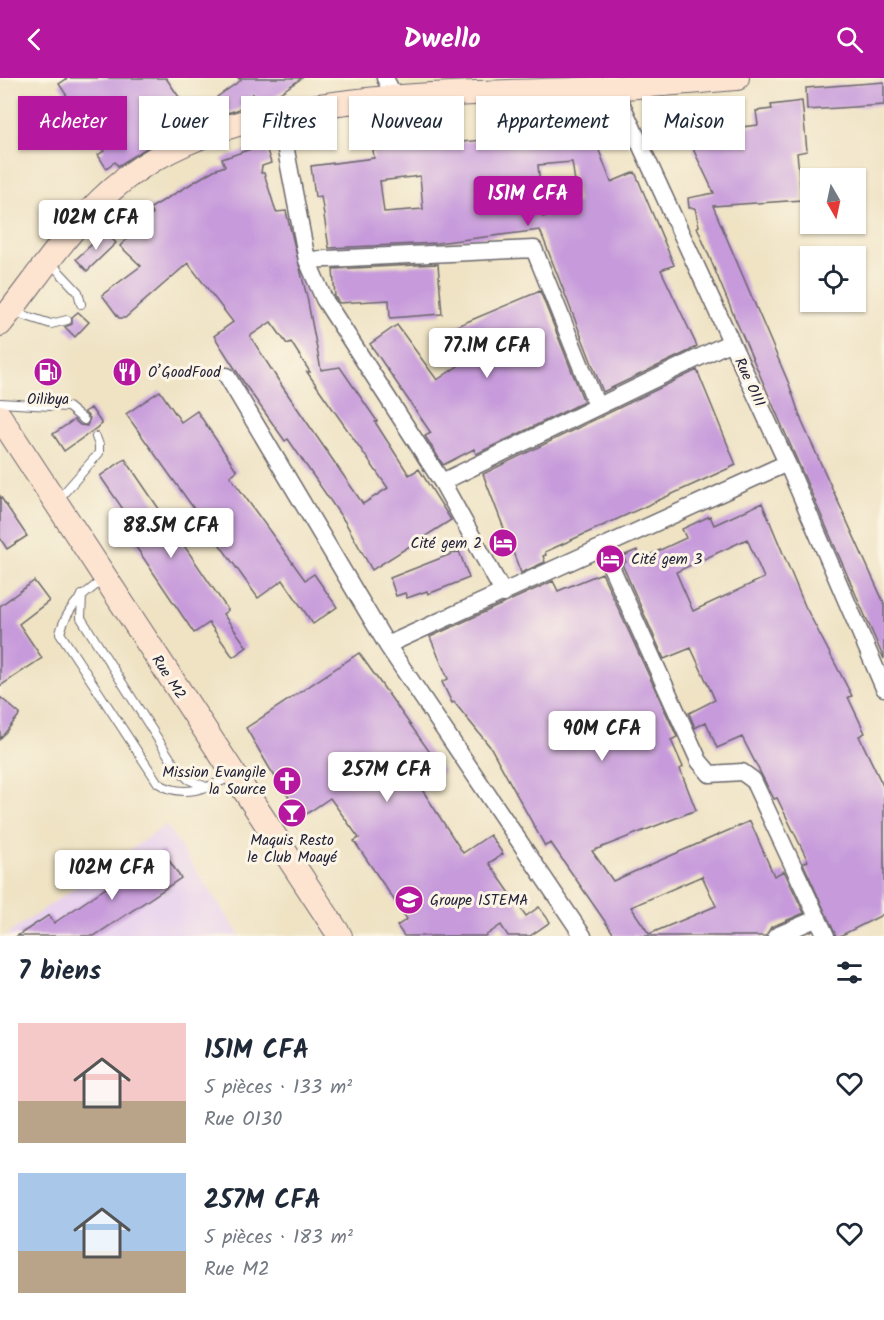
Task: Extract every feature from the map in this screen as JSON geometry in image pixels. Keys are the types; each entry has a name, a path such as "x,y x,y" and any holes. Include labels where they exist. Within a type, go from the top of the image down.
{"street":[{"path":"337,100 390,88 737,78"},
{"name":"Rue O111","path":"612,83 787,463 884,688"},
{"path":"5,318 48,260 85,217 127,178 191,139 241,123"},
{"path":"286,150 307,260 335,319 442,482 504,594"},
{"path":"307,260 534,249 597,406"},
{"path":"442,482 731,342"},
{"path":"227,376 387,645 583,936"},
{"name":"Rue M2","path":"0,417 340,936"},
{"path":"387,645 603,549 787,463"},
{"path":"603,549 699,761 710,774 742,772 753,780 826,936"},
{"path":"776,936 818,918"}],"lane":[{"path":"48,260 78,292 81,304"},
{"path":"5,318 51,324 66,320"},
{"path":"0,403 69,407 84,420"},
{"path":"57,502 99,453 96,437"},
{"path":"106,578 82,594 65,615 60,633 158,783 168,790 191,791 208,788 235,776"},
{"path":"82,594 81,618 175,766 188,779 208,788"}],"shaded area":[{"path":"166,825 240,936 5,936"}],"building":[{"path":"68,78 166,78 178,96 139,96 139,150 144,150 118,166 115,162 106,168 98,155 103,150 127,150 127,96 67,96 59,84"},
{"path":"238,78 302,78 275,96 255,96 252,93 253,96 241,96 241,107 229,112 229,96 218,96 241,80"},
{"path":"884,82 884,105 807,110 806,88"},
{"path":"802,101 807,151 797,153 800,200 713,206 789,384 802,422 884,603 884,659 734,316 697,227 699,226 695,208 689,208 688,198 714,193 694,150 745,150 745,127 758,125 756,111 772,109 771,105"},
{"path":"476,141 476,150 599,150 611,182 635,172 674,265 661,270 697,346 603,392 540,230 437,243 329,248 321,196 315,197 311,166 374,158 373,150 464,150 464,142","holes":["572,162 578,202 543,217 538,165","420,176 423,209 384,212 380,181"]},
{"path":"248,150 267,150 271,163 262,166 261,173 264,173 276,212 286,211 307,297 321,370 340,367 377,421 375,422 409,475 419,469 451,520 372,570 345,522 288,439 285,441 246,386 214,336 233,322 188,263 125,318 119,318 102,295 141,266 120,246 153,214 149,209 214,170 225,166 222,159","holes":["271,322 287,344 291,342 310,372 307,372 388,488 363,504 250,336"]},
{"path":"105,232 116,243 87,271 76,259"},
{"path":"438,264 442,314 390,318 389,300 339,303 335,297 333,269"},
{"path":"540,291 584,402 476,454 474,449 443,465 425,436 431,433 370,344 397,325 437,380 464,362 450,329"},
{"path":"78,312 89,322 75,337 65,327 72,324 72,317"},
{"path":"697,370 736,465 545,552 546,555 543,556 545,562 521,573 483,474"},
{"path":"160,391 181,422 197,411 237,471 230,476 305,580 314,574 337,607 313,624 283,580 258,598 126,414"},
{"path":"91,408 102,424 64,451 53,434 74,420 80,425 87,426 90,418 84,412"},
{"path":"125,459 228,610 223,614 247,647 233,657 209,623 194,633 134,544 143,538 100,476"},
{"path":"0,496 27,536 7,549 0,538"},
{"path":"762,503 805,606 852,696 848,697 865,733 859,736 884,788 884,914 840,936 836,936 803,863 808,861 777,798 774,799 742,737 717,748 706,722 695,728 689,713 715,700 691,648 664,659 622,564 626,562 623,556 637,550 641,559 686,538 682,529 710,516 714,525","holes":["747,539 764,578 693,611 676,572"]},
{"path":"459,551 469,578 428,594 427,591 407,598 405,593 396,596 390,578"},
{"path":"602,573 677,737 671,740 683,767 680,769 696,810 592,851 613,881 750,821 774,876 784,871 804,913 771,927 766,936 615,936 551,843 545,846 491,748 454,702 452,703 442,682 448,679 430,637 553,581 558,591","holes":["702,876 716,906 649,934 631,907"]},
{"path":"34,581 49,601 19,624 42,658 0,686 0,606"},
{"path":"359,653 444,772 421,788 463,853 490,835 503,854 489,863 526,916 539,907 550,922 530,936 508,936 501,925 485,936 404,936 397,926 407,919 354,841 359,838 330,798 302,817 270,769 246,728"},
{"path":"0,697 20,714 0,739"},
{"path":"162,850 181,878 94,936 17,936 49,915 54,923"}],"place":[{"name":"Oilibya","path":"48,372"},
{"name":"O’GoodFood","path":"127,372"},
{"name":"Cité gem 2","path":"503,543"},
{"name":"Cité gem 3","path":"610,559"},
{"name":"Mission Evangile la Source","path":"287,781"},
{"name":"Maquis Resto le Club Moayé","path":"292,813"},
{"name":"Groupe ISTEMA","path":"409,900"}]}
